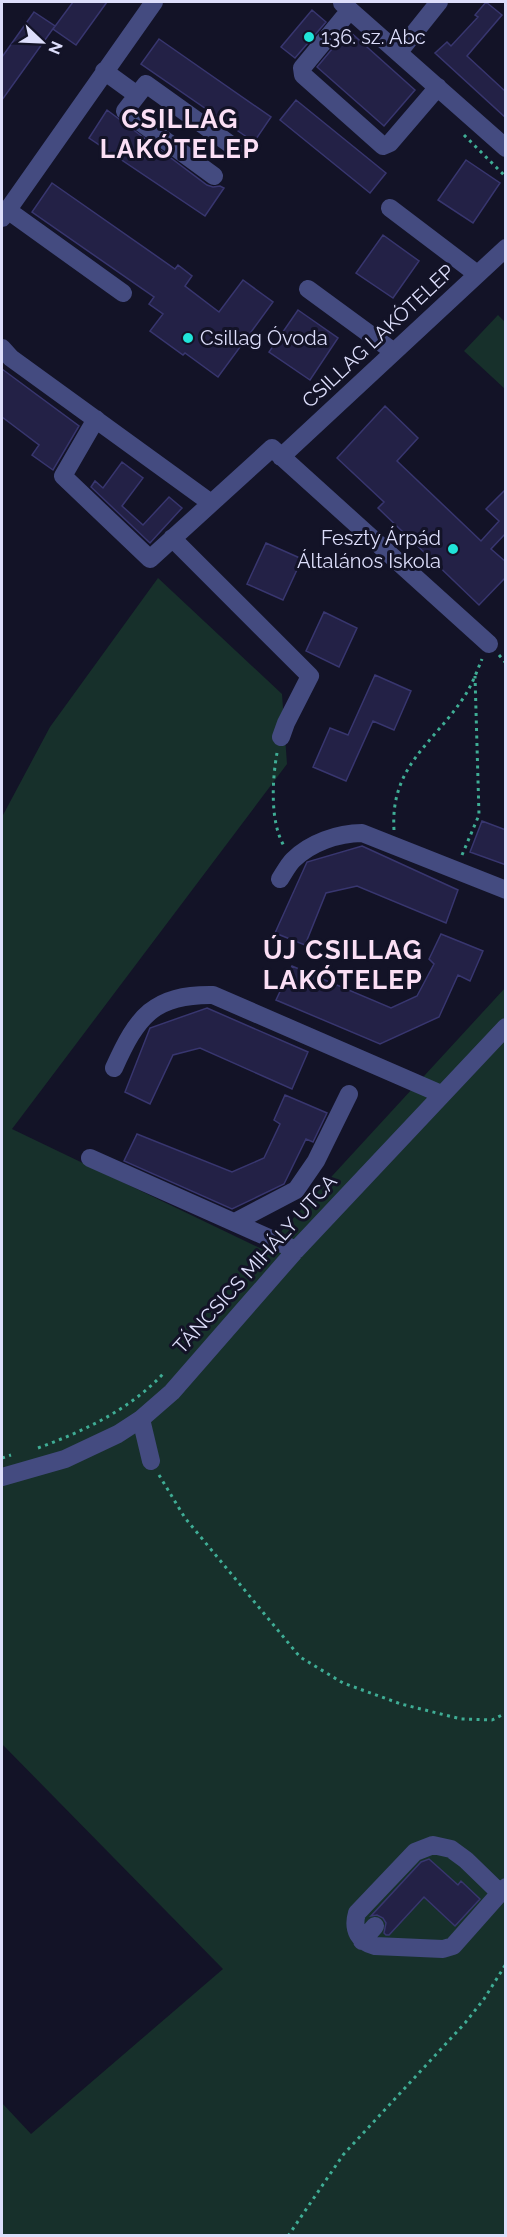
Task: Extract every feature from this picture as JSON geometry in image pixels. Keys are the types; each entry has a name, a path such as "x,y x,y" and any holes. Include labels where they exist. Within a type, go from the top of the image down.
{"street":[{"path":"123,293 4,214 154,2"},
{"path":"399,52 440,2"},
{"path":"438,87 390,143 383,146 303,75 302,68 345,6 399,52 506,148"},
{"path":"104,71 137,95"},
{"path":"214,176 125,111 146,84 234,147"},
{"path":"390,208 477,274"},
{"name":"CSILLAG LAKÓTELEP","path":"281,457 506,248"},
{"path":"308,289 394,352"},
{"path":"2,348 11,358 211,503"},
{"path":"96,419 63,476 150,559 272,448 489,644"},
{"path":"172,538 310,676 281,737"},
{"path":"280,879 292,860 321,842 347,833 362,833 506,890"},
{"path":"114,1068 129,1036 148,1013 176,997 190,994 213,995 227,999 441,1094"},
{"name":"TÁNCSICS MIHÁLY UTCA","path":"2,1477 65,1459 118,1434 141,1419 172,1392 296,1250 506,1027"},
{"path":"235,1222 296,1190 316,1161 349,1094"},
{"path":"90,1158 296,1250"},
{"path":"141,1419 151,1461"},
{"path":"433,1845 451,1849 503,1890 453,1946 443,1949 375,1946 362,1941 358,1936 355,1920 357,1913 416,1852 433,1845"},
{"path":"362,1941 375,1926"}],"path":[{"path":"395,846 393,817 399,784 408,767 464,696 489,644"},
{"path":"456,870 479,815 475,674"},
{"path":"281,737 276,755 274,816 278,835 292,860"},
{"path":"35,1449 96,1424 125,1406 164,1373"},
{"path":"2,1458 13,1455"},
{"path":"151,1461 185,1518 300,1657 343,1683 401,1704 461,1719 492,1720 506,1713"},
{"path":"288,2235 343,2155 465,2023 484,1999 506,1964"}],"green space":[{"path":"498,315 505,322 505,389 464,351"},
{"path":"158,578 282,694 287,764 12,1129 264,1250 505,988 505,2235 2,2235 2,2103 31,2134 223,1969 2,1744 2,817 50,727"}],"building":[{"path":"73,2 107,2 76,45 53,29"},
{"path":"486,2 502,15 467,56 506,92 506,118 435,53 447,42 451,46 478,17 475,15"},
{"path":"312,10 326,22 295,58 281,47"},
{"path":"34,12 55,26 2,100 2,57"},
{"path":"348,30 415,90 384,126 317,67"},
{"path":"159,39 271,117 254,142 141,64"},
{"path":"296,100 386,173 370,193 280,120"},
{"path":"107,110 207,185 224,188 205,216 89,138"},
{"path":"466,160 500,183 473,223 438,200"},
{"path":"52,183 175,269 178,265 192,276 185,286 219,312 243,280 273,302 218,377 150,331 163,314 149,304 154,297 32,212"},
{"path":"383,235 419,261 393,298 356,273"},
{"path":"298,310 338,338 310,380 269,352"},
{"path":"2,369 79,426 53,470 32,455 39,445 2,417"},
{"path":"385,406 418,438 397,461 481,541 499,521 486,509 506,489 506,533 491,549 506,562 506,577 479,605 378,508 384,502 337,458"},
{"path":"122,462 143,478 122,506 143,525 169,497 182,508 150,543 91,487 95,481 103,488"},
{"path":"266,543 302,559 283,600 247,584"},
{"path":"324,612 357,628 339,667 306,651"},
{"path":"375,675 411,691 394,730 373,721 346,781 313,767 330,728 348,735"},
{"path":"482,821 506,830 506,865 470,852"},
{"path":"362,846 458,890 446,923 357,886 326,893 305,945 275,933 307,862"},
{"path":"441,934 483,951 470,981 458,975 439,1017 380,1044 276,1000 292,966 391,1008 417,996 434,964 429,959"},
{"path":"207,1008 308,1052 292,1089 200,1048 173,1055 150,1104 125,1092 150,1028"},
{"path":"285,1095 327,1113 313,1142 306,1139 284,1184 232,1209 124,1161 137,1134 232,1172 264,1158 280,1124 274,1120"},
{"path":"429,1859 458,1885 461,1881 480,1899 455,1926 424,1897 389,1935 386,1935 384,1933 386,1923 383,1918 377,1915 371,1916 421,1862"}],"place":[{"name":"136. sz. Abc","path":"309,37"},
{"name":"Csillag Óvoda","path":"188,338"},
{"name":"Feszty Árpád Általános Iskola","path":"453,549"}],"district":[{"name":"CSILLAG LAKÓTELEP","path":"180,134"},
{"name":"ÚJ CSILLAG LAKÓTELEP","path":"343,965"}]}
